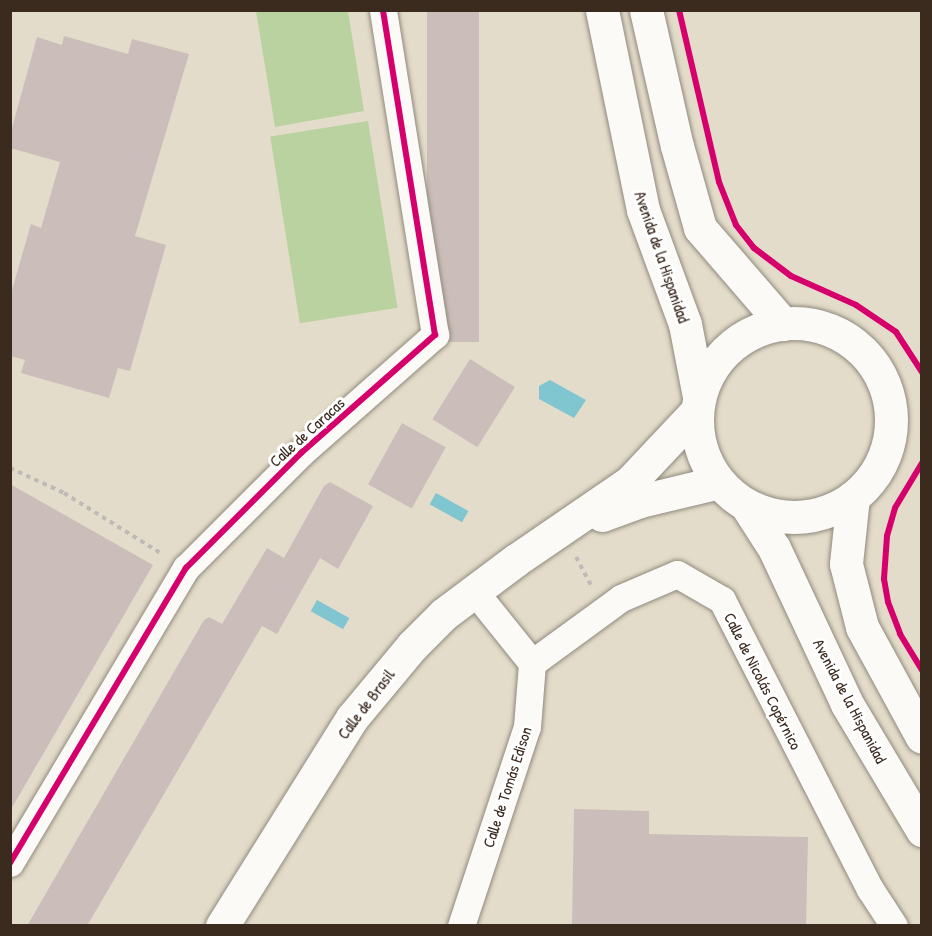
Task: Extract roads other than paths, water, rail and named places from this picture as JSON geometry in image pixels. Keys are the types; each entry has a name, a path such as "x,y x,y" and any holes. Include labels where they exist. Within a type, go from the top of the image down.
{"main road":[{"name":"Avenida de la Hispanidad","path":"602,10 643,210 685,324 698,404"},
{"path":"646,10 676,146 700,228 783,324"},
{"path":"783,324 815,325 844,337 868,357 884,384 891,415 888,446 875,474 853,497 829,511 802,517 774,516 747,506 719,482 700,449 698,404 710,370 729,347 754,331 783,324"},
{"name":"Calle de Brasil","path":"222,926 352,718 412,646 444,614 630,482 698,404"},
{"name":"Calle de Brasil","path":"561,530 640,501 719,482"},
{"path":"853,497 846,564 862,627 921,737"},
{"name":"Avenida de la Hispanidad","path":"747,506 774,548 848,704 921,830"}],"street":[{"name":"Calle de Caracas","path":"10,863 186,568 301,453 435,335 382,10"},
{"name":"Calle de Nicolás Copérnico","path":"532,663 621,598 677,574 722,600 870,889 894,926"},
{"path":"475,592 532,663"},
{"name":"Calle de Tomás Edison","path":"461,926 527,727 532,663"}],"water":[{"path":"550,380 586,400 574,418 539,399 539,386"},
{"path":"436,493 468,511 462,522 430,504"},
{"path":"317,600 349,618 343,629 311,611"}]}
